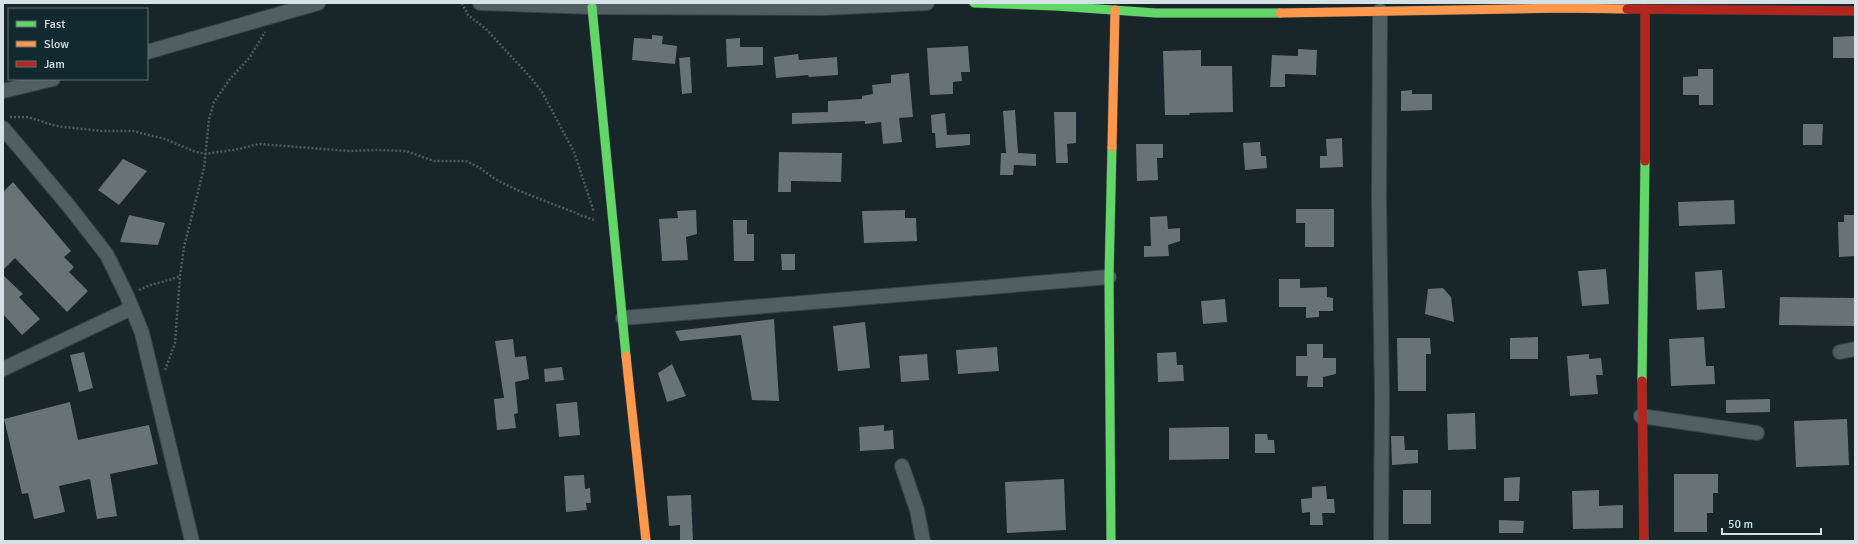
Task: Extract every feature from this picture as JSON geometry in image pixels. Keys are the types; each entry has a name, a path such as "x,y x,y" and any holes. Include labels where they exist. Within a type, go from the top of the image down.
{"street":[{"path":"148,52 318,3"},
{"path":"480,3 592,7 823,8 927,3"},
{"path":"974,3 1056,6 1156,13 1644,9 1765,6 1855,11"},
{"path":"592,7 646,541"},
{"path":"1644,9 1646,71 1641,416 1644,541"},
{"path":"1111,541 1109,277 1116,10"},
{"path":"1380,11 1379,201 1382,379 1381,541"},
{"path":"3,91 49,80"},
{"path":"3,128 68,205 107,255 130,302 142,333 192,541"},
{"path":"623,318 1109,277"},
{"path":"3,369 130,302"},
{"path":"1840,352 1855,349"},
{"path":"1641,416 1757,433"},
{"path":"902,466 917,510 923,541"}],"path":[{"path":"3,117 28,117 56,126 102,131 133,131 165,139 193,151 205,154 235,150 259,144 349,151 406,151 434,161 466,162 480,168 495,179 521,192 598,222 584,185 574,152 542,92 487,30 468,15 462,3"},
{"path":"164,374 175,343 180,276 184,247 198,196 209,119 214,102 230,79 250,57 276,14"},
{"path":"130,302 152,283 170,280 180,276"}],"building":[{"path":"652,35 663,36 662,44 677,46 675,64 632,60 634,38 652,39"},
{"path":"1855,36 1855,58 1833,58 1833,37"},
{"path":"740,38 740,47 763,47 763,65 727,67 726,39"},
{"path":"968,46 970,72 961,72 962,81 953,82 953,94 930,95 927,48"},
{"path":"1298,49 1317,50 1316,75 1285,74 1285,87 1270,87 1272,55 1298,56"},
{"path":"1201,50 1201,66 1232,66 1233,112 1165,115 1163,51"},
{"path":"798,54 799,60 837,57 838,75 809,77 808,75 776,78 774,57"},
{"path":"690,57 692,93 682,94 679,58"},
{"path":"1698,69 1713,69 1713,105 1699,105 1699,95 1683,95 1683,77 1698,76"},
{"path":"909,73 913,117 899,118 902,142 883,144 881,122 865,124 865,121 792,124 792,113 828,112 828,101 862,99 862,96 873,94 872,85 891,83 891,75"},
{"path":"1412,90 1412,94 1432,94 1432,110 1401,111 1401,91"},
{"path":"1015,110 1018,153 1036,154 1036,166 1014,165 1013,175 1000,175 1001,153 1006,153 1003,111"},
{"path":"1054,112 1076,112 1076,143 1067,144 1068,163 1056,163"},
{"path":"945,113 947,135 970,134 970,145 936,148 935,133 932,133 931,115"},
{"path":"1803,124 1823,124 1822,145 1803,145"},
{"path":"1342,138 1343,167 1320,168 1320,156 1327,156 1326,139"},
{"path":"1260,142 1261,156 1266,156 1267,168 1245,170 1243,143"},
{"path":"1136,144 1163,144 1163,158 1157,158 1158,180 1137,181"},
{"path":"779,152 842,153 841,182 791,181 791,192 778,192"},
{"path":"123,159 147,171 119,205 98,190"},
{"path":"13,182 71,251 64,257 74,267 69,272 88,291 67,312 15,258 3,270 3,192"},
{"path":"1734,200 1735,224 1679,226 1678,202"},
{"path":"1296,209 1334,209 1334,247 1305,247 1305,223 1296,223"},
{"path":"696,210 697,234 686,237 688,260 662,261 659,219 678,218 677,211"},
{"path":"905,210 905,218 916,218 917,241 864,243 862,211"},
{"path":"129,215 165,223 158,245 120,242"},
{"path":"1844,215 1855,215 1855,256 1839,257 1838,222 1844,222"},
{"path":"1167,216 1168,229 1180,228 1180,241 1168,245 1169,256 1144,257 1144,246 1151,246 1150,217"},
{"path":"733,220 747,220 747,234 754,234 754,261 734,261"},
{"path":"781,254 795,254 795,270 782,270"},
{"path":"1606,269 1609,304 1582,306 1578,271"},
{"path":"1722,270 1725,308 1697,310 1695,272"},
{"path":"3,275 23,294 19,297 40,319 22,335 3,314"},
{"path":"1279,279 1300,279 1300,288 1327,287 1327,297 1333,298 1333,311 1319,311 1319,317 1306,318 1306,307 1279,307"},
{"path":"1443,288 1451,297 1454,322 1425,314 1428,289"},
{"path":"1780,297 1855,298 1855,326 1779,325"},
{"path":"1225,299 1227,322 1203,324 1201,301"},
{"path":"774,319 779,401 752,400 741,335 680,341 675,331"},
{"path":"865,322 870,368 838,371 833,326"},
{"path":"1538,337 1538,359 1510,359 1510,338"},
{"path":"1704,337 1706,366 1714,366 1715,384 1671,386 1669,339"},
{"path":"1397,338 1430,338 1431,354 1426,354 1426,391 1398,391"},
{"path":"513,339 515,357 526,356 529,379 515,382 518,413 514,414 516,428 497,430 494,399 504,398 495,341"},
{"path":"1307,344 1323,344 1323,358 1336,358 1336,374 1323,377 1323,387 1307,387 1308,376 1296,376 1296,356 1307,356"},
{"path":"997,347 999,371 958,374 956,350"},
{"path":"84,352 93,388 79,392 70,355"},
{"path":"1176,352 1177,365 1183,365 1184,381 1158,382 1157,353"},
{"path":"927,354 929,380 901,382 899,356"},
{"path":"1589,354 1589,359 1601,358 1603,375 1596,375 1598,394 1570,396 1567,356"},
{"path":"672,364 686,396 667,402 658,373"},
{"path":"562,367 564,380 545,382 544,369"},
{"path":"1770,399 1770,412 1726,413 1726,400"},
{"path":"70,402 78,440 149,425 158,464 110,474 117,516 97,519 90,479 59,486 65,512 34,519 28,493 22,494 4,419"},
{"path":"577,402 580,435 559,437 556,404"},
{"path":"1475,413 1476,449 1448,450 1447,414"},
{"path":"1847,419 1849,465 1796,467 1794,421"},
{"path":"884,425 884,431 893,430 894,449 860,451 859,427"},
{"path":"1229,427 1229,459 1169,460 1169,428"},
{"path":"1255,434 1267,434 1268,440 1274,440 1275,453 1255,453"},
{"path":"1391,436 1404,436 1405,450 1418,450 1418,463 1392,465"},
{"path":"1674,474 1718,474 1718,493 1713,493 1713,513 1707,513 1707,532 1674,532"},
{"path":"584,475 585,489 590,488 591,503 586,503 587,510 566,512 564,476"},
{"path":"1520,477 1519,501 1504,501 1504,478"},
{"path":"1064,479 1066,530 1007,533 1005,482"},
{"path":"1326,486 1327,499 1334,499 1335,513 1322,513 1323,525 1310,525 1310,512 1302,513 1301,499 1312,498 1312,487"},
{"path":"1403,490 1431,490 1431,524 1403,524"},
{"path":"1599,490 1599,506 1623,505 1623,528 1573,529 1572,491"},
{"path":"691,495 693,541 680,541 680,525 669,526 667,496"},
{"path":"1499,520 1524,521 1523,533 1499,533"}],"traffic: fast":[{"path":"974,3 1056,6 1156,13 1280,13"},
{"path":"592,7 626,356"},
{"path":"1111,541 1109,277 1112,147"},
{"path":"1642,381 1645,161"}],"traffic: slow":[{"path":"1280,13 1562,8 1627,9"},
{"path":"1112,147 1115,10"},
{"path":"626,356 646,541"}],"traffic: jam":[{"path":"1627,9 1855,11"},
{"path":"1645,9 1645,161"},
{"path":"1642,381 1644,541"}]}
